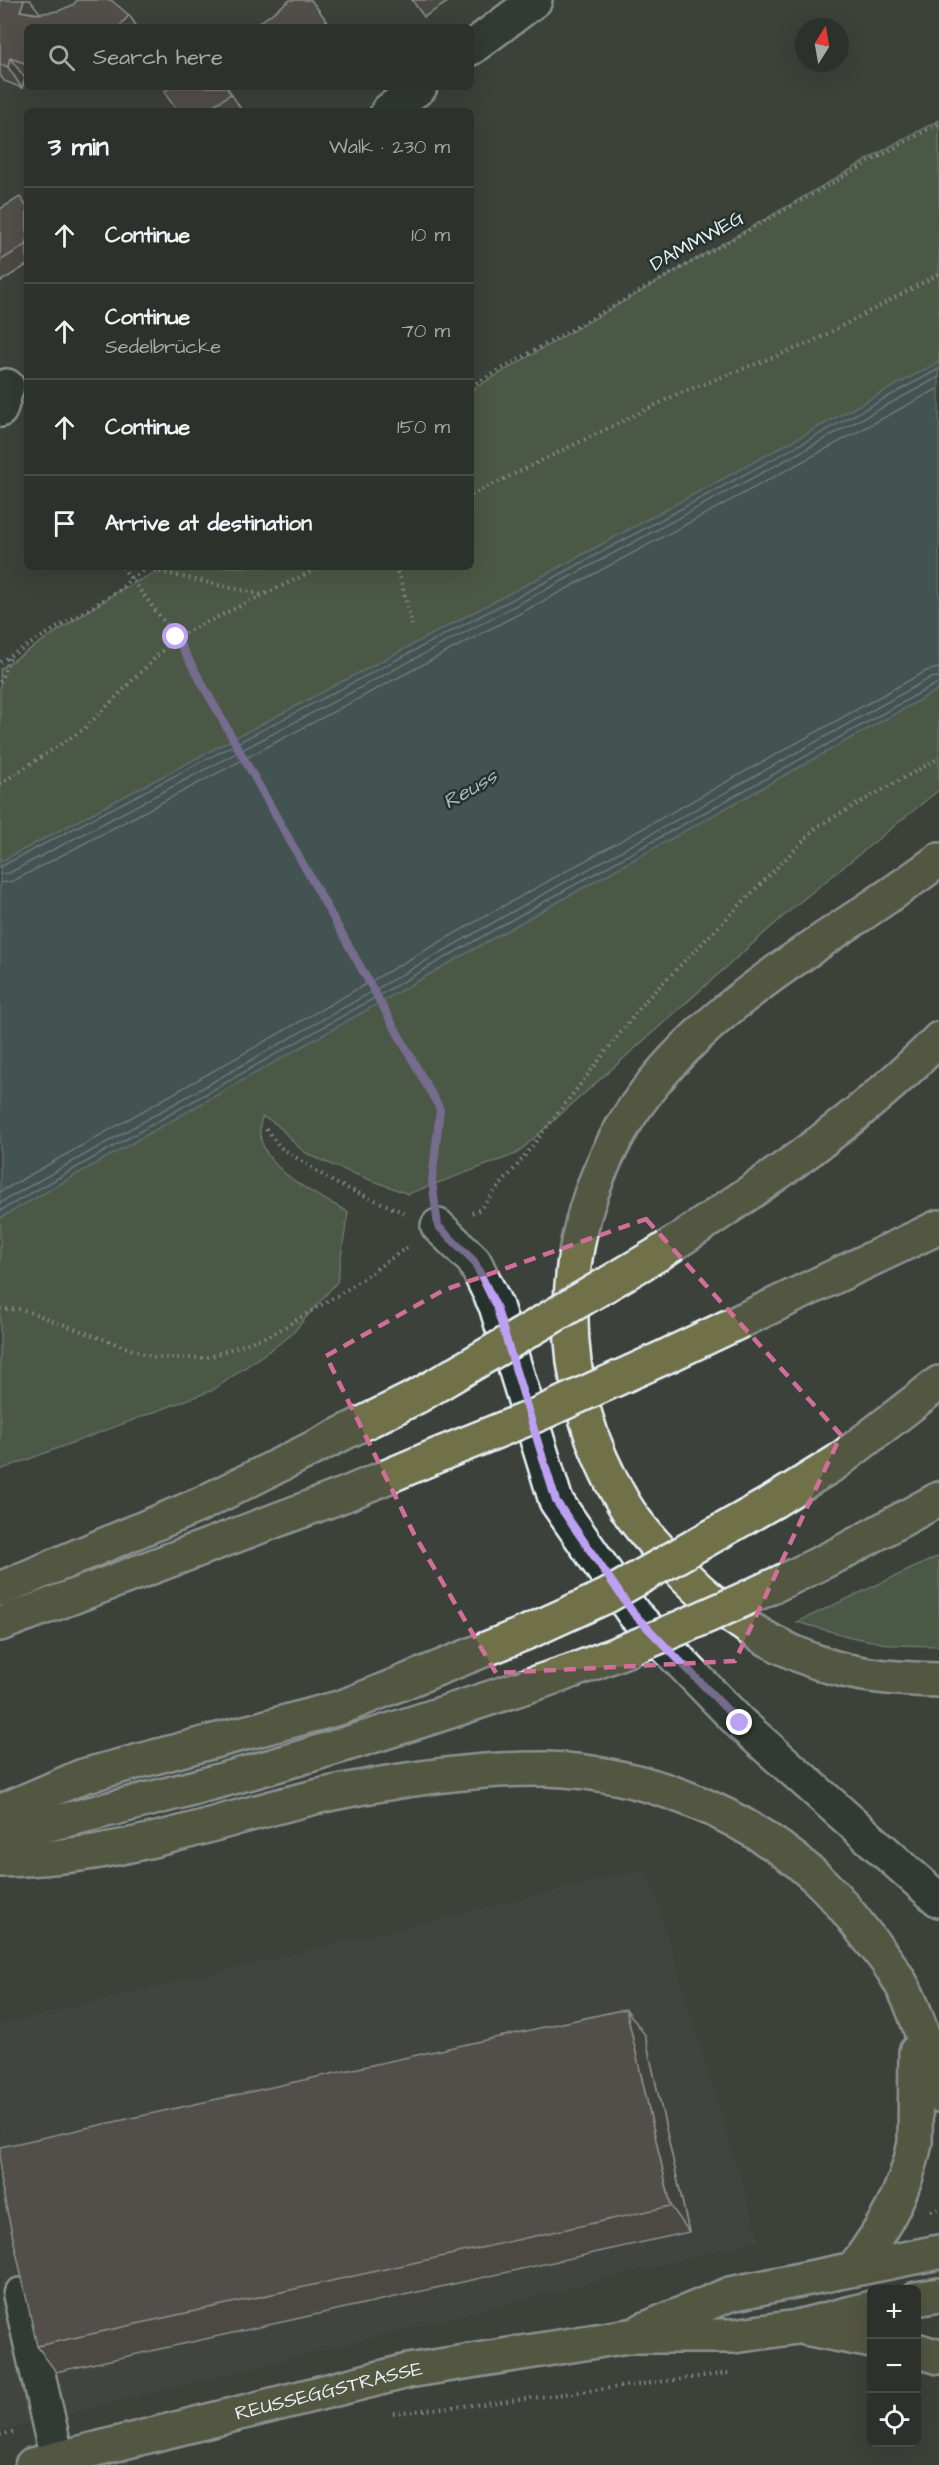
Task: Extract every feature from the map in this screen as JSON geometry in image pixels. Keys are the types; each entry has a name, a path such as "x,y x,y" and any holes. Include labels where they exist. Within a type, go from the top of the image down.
{"main road":[{"path":"939,860 774,974 695,1038 653,1084 628,1119 602,1166 583,1219 573,1276 571,1329 575,1378 598,1456 625,1506 663,1553 694,1585 725,1612 789,1651 833,1667 874,1676 939,1680"},
{"path":"0,1589 199,1505 418,1396 658,1254 781,1172 851,1119 939,1039"},
{"path":"0,1624 346,1494 539,1413 669,1355 939,1227"},
{"path":"0,1812 83,1776 342,1707 528,1632 607,1596 774,1501 837,1462 939,1383"},
{"path":"0,1836 177,1792 314,1754 447,1713 637,1648 711,1616 837,1555 939,1499"},
{"path":"0,1860 104,1850 356,1788 422,1778 500,1770 547,1769 609,1777 669,1791 702,1804 771,1843 812,1873 844,1906 899,1980 918,2023 939,2095"},
{"path":"918,2023 939,2052"},
{"path":"854,2268 887,2221 904,2187 912,2158 915,2143 918,2023"},
{"name":"REUSSEGGSTRASSE","path":"628,2336 730,2294 939,2252"},
{"path":"921,2298 939,2295"},
{"name":"REUSSEGGSTRASSE","path":"45,2462 408,2371 628,2336 734,2336 797,2327 867,2308"},
{"path":"797,2327 867,2340"},
{"path":"921,2352 939,2357"}],"street":[{"path":"474,46 535,0"},
{"path":"392,108 416,90"},
{"path":"438,1226 474,1261 496,1306 556,1501 634,1614 740,1723 939,1900"},
{"path":"20,2295 45,2462"}],"path":[{"name":"DAMMWEG","path":"474,384 939,123"},
{"path":"474,494 678,394 810,343 939,274"},
{"path":"124,570 176,637 208,698 440,1109 432,1181 438,1226"},
{"path":"0,662 120,590 131,578 145,570"},
{"path":"157,570 262,595"},
{"path":"0,784 84,729 176,637 315,570"},
{"path":"396,570 400,577 412,625"},
{"path":"0,682 10,656"},
{"path":"0,1309 21,1309 155,1359 206,1358 273,1334 351,1287 438,1226 479,1210 516,1167 646,1000 818,826 939,758"},
{"path":"266,1129 280,1147 335,1183 438,1226"},
{"path":"383,2414 484,2404 732,2373"}],"highlighted area":[{"path":"646,1219 841,1435 735,1661 496,1673 414,1534 326,1356 444,1290"}],"shaded area":[{"path":"647,1869 759,2240 0,2431 0,2025"}],"green space":[{"path":"939,120 939,362 556,569 0,862 0,669 120,590 160,570 474,570 474,388"},
{"path":"939,689 939,790 795,906 516,1154 408,1194 308,1154 275,1123 262,1117 260,1134 265,1149 274,1163 303,1186 348,1212 337,1282 290,1336 213,1390 0,1470 0,1218 509,929"},
{"path":"939,1556 939,1646 892,1645 851,1637 797,1622"}],"water":[{"name":"Reuss","path":"939,362 939,689 509,929 0,1218 0,862 556,569"}],"building":[{"path":"0,0 24,0 20,11 36,14 58,11 73,5 77,0 111,0 129,15 122,24 24,24 24,63 10,58 8,67 0,64"},
{"path":"290,0 311,0 327,21 324,24 258,24"},
{"path":"167,90 228,90 231,94 210,108 175,108 164,92"},
{"path":"20,197 24,203 24,246 0,261 0,209"},
{"path":"626,2009 671,2206 37,2346 0,2179 0,2147"}],"route":[{"path":"176,637 208,698 440,1109 432,1181 438,1226 474,1261 496,1306 556,1501 634,1614 740,1723"}]}
